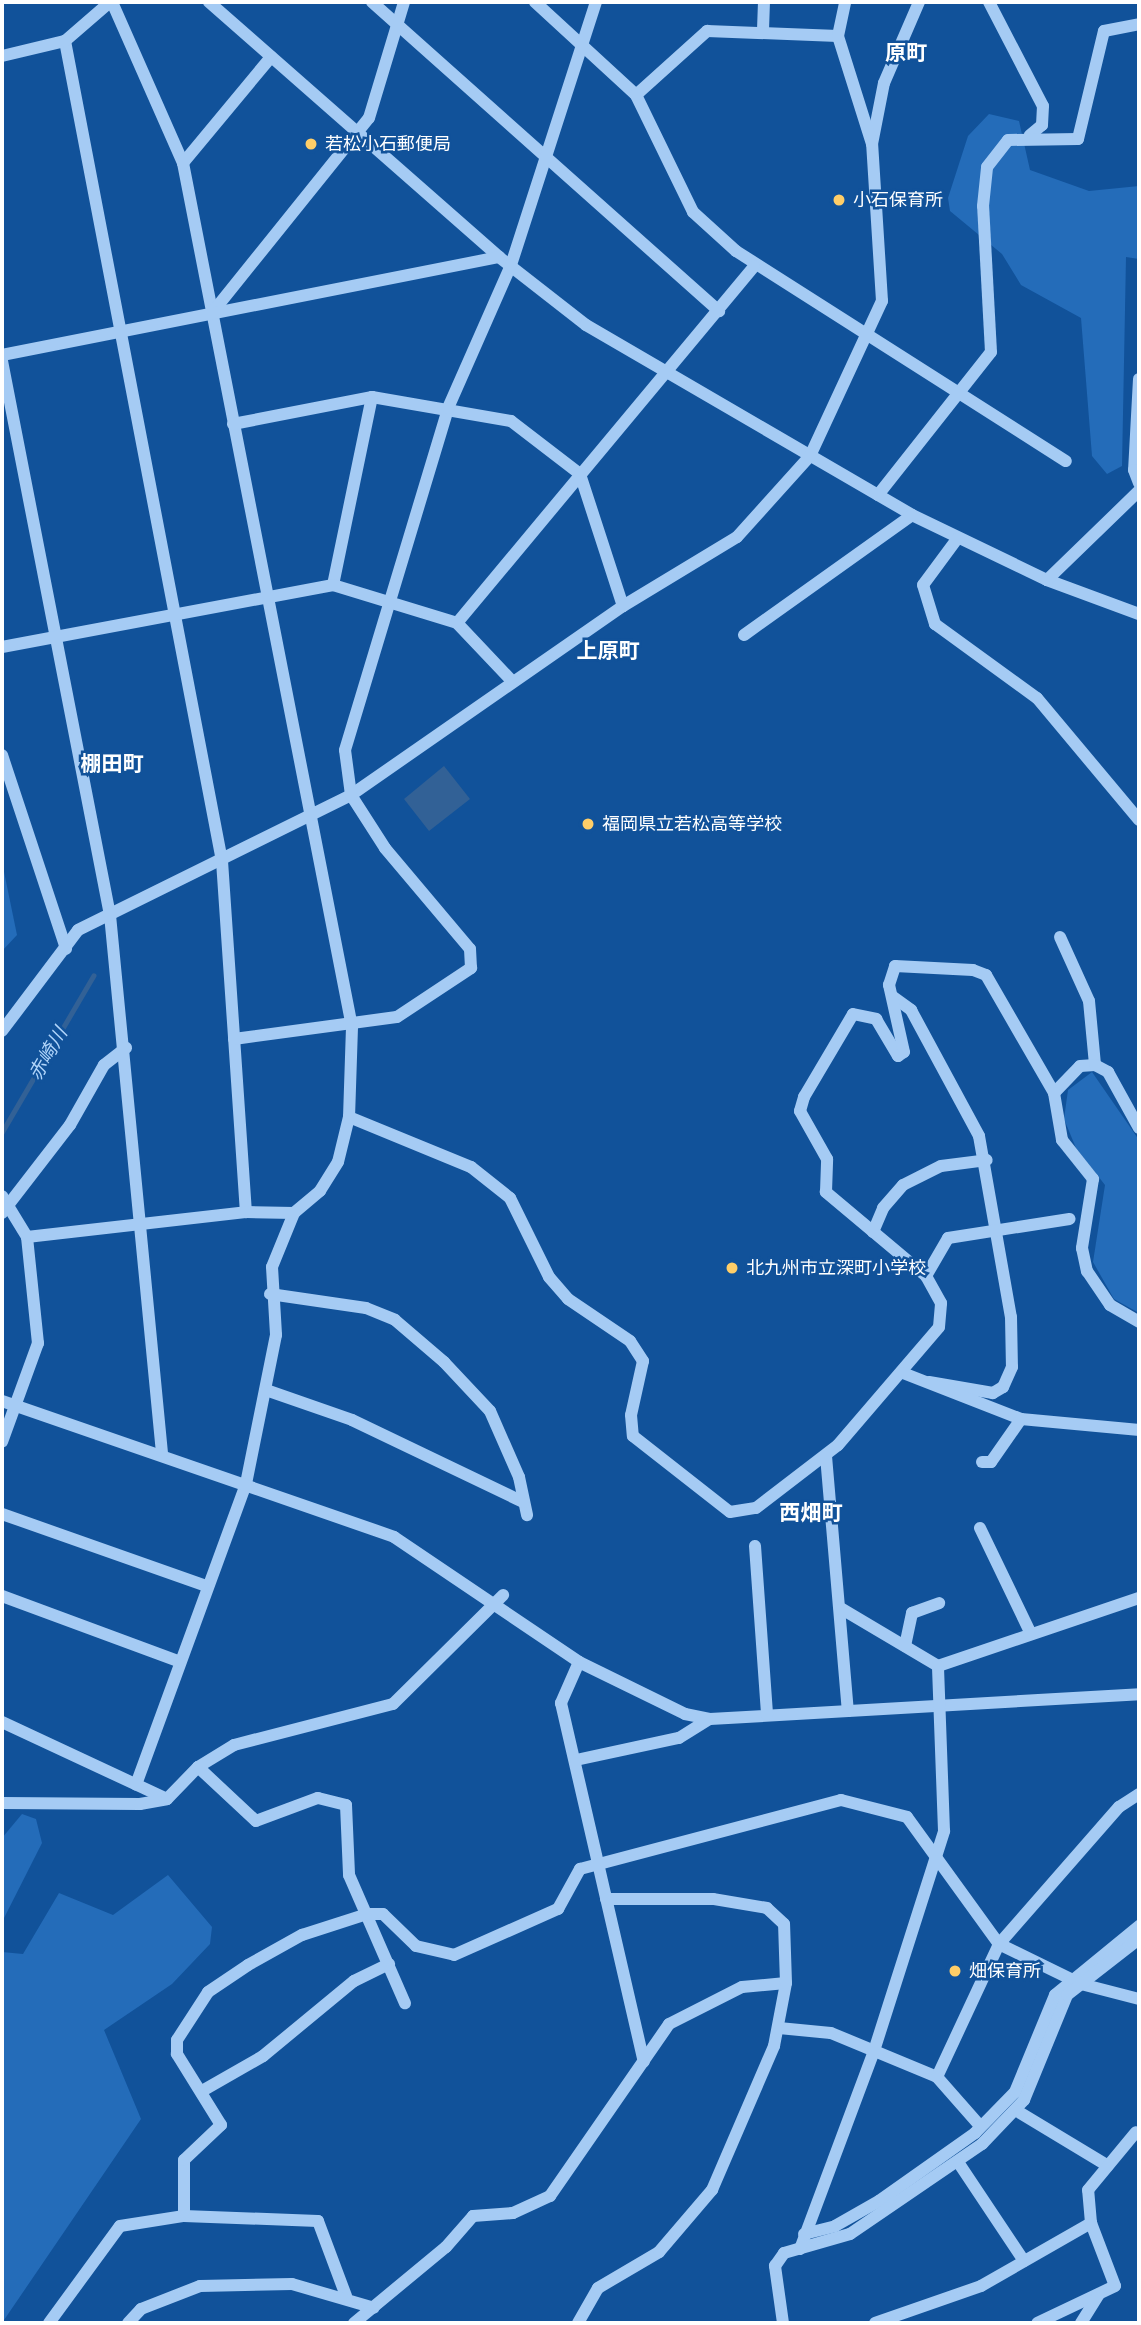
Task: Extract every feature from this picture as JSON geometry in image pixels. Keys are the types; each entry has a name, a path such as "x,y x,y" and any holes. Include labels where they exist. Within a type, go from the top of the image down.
{"street":[{"path":"2,56 65,41 111,2 183,163 352,1027 349,1117 338,1161 320,1191 294,1213 272,1267 270,1294 275,1335 246,1484 136,1785"},
{"path":"209,2 499,257 586,325 664,374 957,539 1047,580 1139,614"},
{"path":"372,2 719,311"},
{"path":"212,313 355,132 369,118 404,2"},
{"path":"535,2 636,95 693,212 754,266 867,337 926,369 954,394 1066,461"},
{"path":"234,1039 352,1027 397,1017 471,968 474,959 351,795 345,750 386,603 448,408 511,265 549,158 596,2"},
{"path":"763,30 764,2"},
{"path":"2,1031 78,930 310,818 351,795 623,606 737,537 810,456 882,301 872,144 838,36 845,2"},
{"path":"872,144 884,83 919,2"},
{"path":"989,2 1043,106 1042,124 1030,135"},
{"path":"878,495 954,394 991,352 983,206 987,167 1008,140 1030,135 1082,134 1104,31 1139,24"},
{"path":"636,95 707,31 763,30 838,36"},
{"path":"65,41 222,861 246,1212"},
{"path":"183,163 271,57"},
{"path":"2,355 499,257"},
{"path":"457,623 754,266"},
{"path":"2,361 110,915 126,1048 139,1222 162,1453"},
{"path":"1139,379 1134,470 1139,483"},
{"path":"233,424 372,397 448,408 533,432 580,474 623,606"},
{"path":"333,585 372,397"},
{"path":"1047,580 1139,491"},
{"path":"744,635 912,515"},
{"path":"957,539 923,585 936,624 1035,696 1139,820"},
{"path":"2,647 57,639 333,585 457,623 512,681"},
{"path":"2,755 66,949"},
{"path":"1060,937 1089,1001 1095,1065"},
{"path":"349,1117 471,1167 510,1198 549,1277 568,1299 630,1341 643,1361 631,1415 633,1436 700,1493 730,1512 756,1508 826,1456 903,1373 939,1327 941,1303 926,1276 826,1192 827,1159 800,1111 853,1014 876,1019 898,1056 904,1052 890,975 906,962 986,975 1054,1093 1062,1140 1096,1191 1083,1248 1087,1271 1110,1304 1139,1322"},
{"path":"892,996 911,1010 987,1160 999,1228 1012,1367 993,1393 929,1382"},
{"path":"2,1442 8,1403 38,1343 27,1237 5,1205 104,1065 126,1048"},
{"path":"1054,1093 1080,1066 1095,1065 1108,1072 1139,1128"},
{"path":"873,1232 883,1208 903,1185 941,1166 987,1160"},
{"path":"27,1237 139,1222 246,1212 294,1213"},
{"path":"926,1276 948,1238 1070,1219"},
{"path":"265,1390 352,1420 525,1508 490,1411 468,1384 395,1320 366,1308 270,1294"},
{"path":"903,1373 1021,1419 1139,1430"},
{"path":"8,1403 162,1453 394,1537 499,1598 579,1662 685,1714 710,1719 1139,1694"},
{"path":"982,1462 991,1462 1021,1419"},
{"path":"826,1456 842,1609 848,1711"},
{"path":"2,1514 207,1586"},
{"path":"980,1528 1030,1632"},
{"path":"755,1546 766,1716"},
{"path":"2,1596 180,1662"},
{"path":"2,1803 140,1804 167,1799 198,1767 234,1745 393,1704 499,1598"},
{"path":"938,1666 1030,1632 1139,1598"},
{"path":"905,1646 912,1613 939,1602"},
{"path":"842,1609 938,1666"},
{"path":"579,1662 561,1703 644,2062"},
{"path":"800,2249 873,2053 933,1851 944,1831 937,1705 938,1666"},
{"path":"576,1760 679,1738 710,1719"},
{"path":"2,1722 167,1799"},
{"path":"198,1767 256,1821 318,1798 346,1805 349,1875 405,2003"},
{"path":"937,2077 999,1944 1119,1807 1139,1794"},
{"path":"184,2216 184,2160 221,2125 177,2054 177,2040 208,1992 302,1935 367,1914 383,1914 416,1946 454,1955 558,1909 580,1869 841,1800 907,1817 999,1944 1075,1980 1139,1999"},
{"path":"578,2323 598,2288 659,2252 712,2190 779,2028 786,1983 785,1924 767,1908 713,1899 606,1899"},
{"path":"783,2323 775,2266 784,2253 850,2234 958,2162 1017,2111 1075,1980 1139,1926"},
{"path":"804,2234 835,2227 879,2201 980,2126 1015,2092 1055,1994 1139,1939"},
{"path":"202,2091 263,2056 354,1981 389,1964"},
{"path":"354,2323 374,2308 473,2216 513,2213 550,2196 669,2024 691,2010 742,1987 786,1983"},
{"path":"779,2028 831,2033 873,2053 937,2077 980,2126"},
{"path":"1017,2111 1108,2166"},
{"path":"1037,2323 1115,2286 1091,2222 1088,2190 1136,2132"},
{"path":"958,2162 1024,2261"},
{"path":"49,2323 120,2226 184,2216 318,2221 345,2296"},
{"path":"875,2323 981,2286 1091,2222"},
{"path":"128,2323 141,2309 200,2286 292,2284 345,2296 374,2308"},
{"path":"1082,2323 1100,2294"}],"shaded area":[{"path":"989,114 1019,121 1030,170 1089,191 1139,186 1139,259 1126,257 1122,466 1107,474 1092,456 1081,318 1021,285 1002,254 950,211 948,198 968,136"},
{"path":"444,766 470,799 429,831 404,799"},
{"path":"2,862 17,935 2,951"},
{"path":"1092,1072 1139,1140 1139,1313 1114,1299 1093,1262 1105,1185 1076,1148 1064,1119 1068,1090"},
{"path":"22,1814 36,1819 42,1843 2,1922 2,1838"},
{"path":"168,1875 212,1927 210,1944 172,1984 104,2030 141,2119 2,2323 2,1952 23,1954 59,1893 113,1915"}],"waterway":[{"name":"赤崎川","path":"2,1132 93,976"}],"place":[{"name":"若松小石郵便局","path":"311,144"},
{"name":"小石保育所","path":"839,200"},
{"name":"福岡県立若松高等学校","path":"588,824"},
{"name":"北九州市立深町小学校","path":"732,1268"},
{"name":"畑保育所","path":"955,1971"}],"district":[{"name":"原町","path":"906,53"},
{"name":"上原町","path":"608,651"},
{"name":"棚田町","path":"112,764"},
{"name":"西畑町","path":"811,1513"}]}
